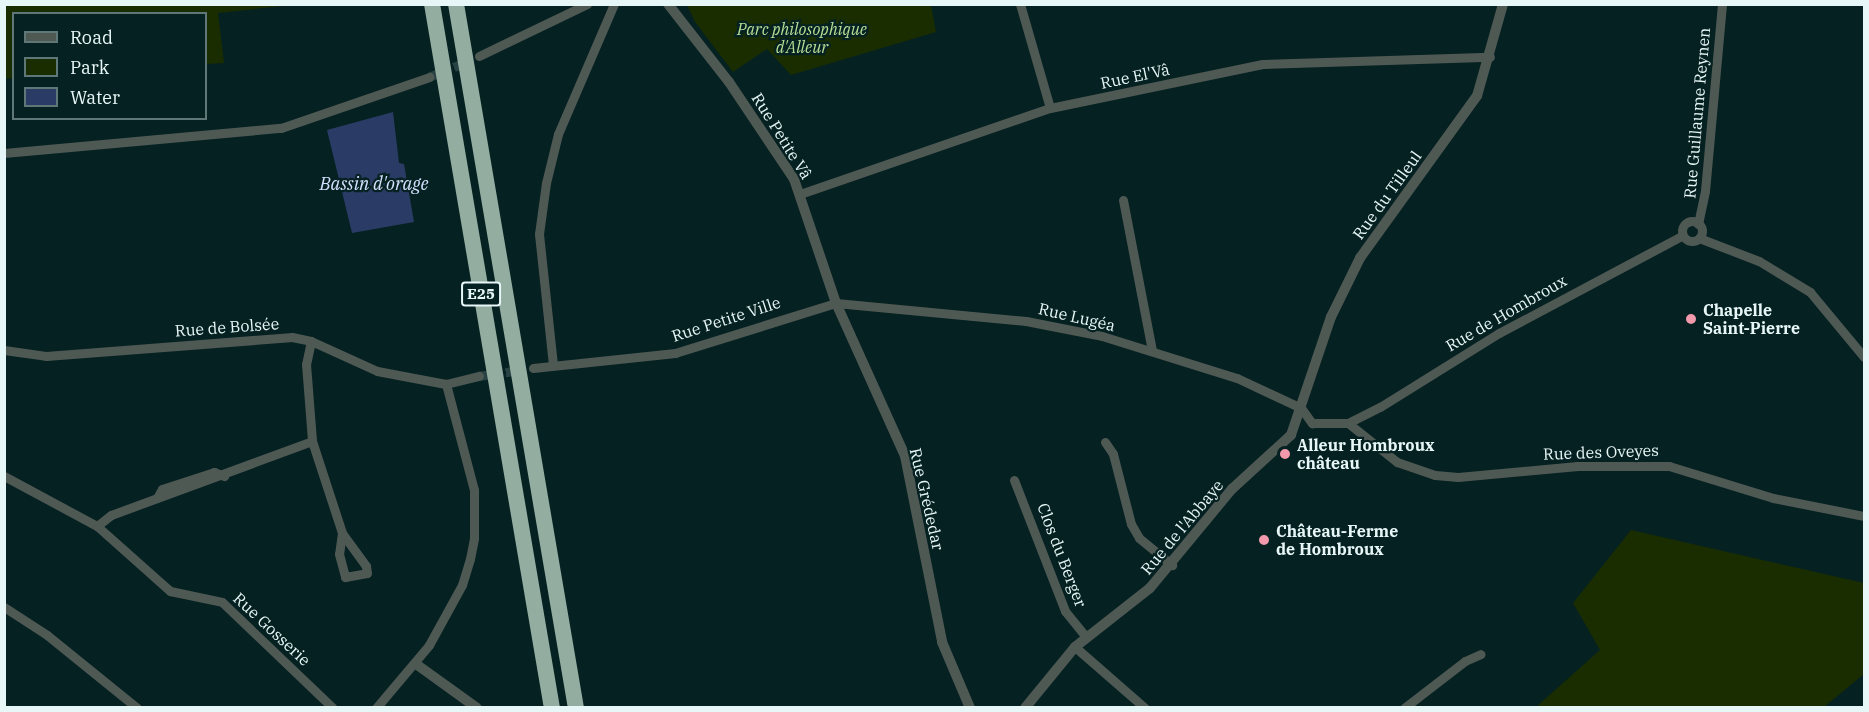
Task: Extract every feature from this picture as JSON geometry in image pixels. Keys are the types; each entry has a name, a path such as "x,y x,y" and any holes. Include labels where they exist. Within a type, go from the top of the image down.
{"highway":[{"name":"E25","path":"432,4 552,708"},
{"name":"E25","path":"456,4 576,708"},
{"path":"564,636 574,658 583,708"}],"street":[{"path":"479,56 587,4"},
{"path":"553,365 539,234 546,183 558,134 613,6 601,4"},
{"name":"Rue Petite Vâ","path":"668,4 729,82 783,159 800,194 836,303"},
{"path":"1020,4 1050,108"},
{"name":"Rue du Tilleul","path":"1301,408 1331,317 1360,258 1477,96 1490,57 1503,4"},
{"name":"Rue Guillaume Reynen","path":"1698,224 1704,199 1722,5"},
{"name":"Rue El'Vâ","path":"800,194 1050,108 1263,64 1490,57"},
{"path":"4,153 280,128 429,77"},
{"path":"1123,200 1152,351"},
{"path":"1699,238 1702,232 1698,224 1686,224 1683,235 1691,241 1699,238 1759,261 1809,292 1864,357"},
{"name":"Rue de Hombroux","path":"1348,423 1529,315 1683,235"},
{"name":"Rue Petite Ville","path":"533,368 675,353 836,303"},
{"name":"Rue Lugéa","path":"836,303 1026,321 1152,351 1237,378 1301,408 1312,423 1348,423"},
{"name":"Rue Grédedar","path":"836,303 904,456 942,642 970,708"},
{"name":"Rue de Bolsée","path":"4,350 46,356 292,337 311,341 377,371 446,384 479,376"},
{"path":"311,341 306,364 312,441 342,533 366,567 367,573 345,577 339,554 342,533"},
{"path":"376,708 416,664 462,585 474,538 474,490 468,458 446,384"},
{"name":"Rue de l'Abbaye","path":"1025,708 1075,647 1150,588 1172,565 1232,489 1292,435 1301,408"},
{"name":"Rue des Oveyes","path":"1348,423 1397,462 1435,475 1458,477 1577,466 1669,466 1773,498 1864,516"},
{"path":"98,526 111,515 224,476 312,441"},
{"path":"1105,442 1113,454 1131,524 1139,538 1172,565"},
{"name":"Rue Gosserie","path":"4,476 98,526 170,591 222,602 333,708"},
{"name":"Clos du Berger","path":"1014,480 1065,611 1086,637"},
{"path":"4,607 47,635 136,708"},
{"path":"1075,647 1145,708"},
{"path":"1404,708 1465,661 1481,654"},
{"path":"416,664 477,708"}],"green space":[{"path":"5,4 292,4 218,13 224,63 207,64 207,12 12,12 12,78 5,79"},
{"name":"Parc philosophique d'Alleur","path":"687,5 931,5 936,32 791,75 767,49 733,72 695,22"},
{"path":"1631,530 1864,583 1864,674 1824,707 1536,707 1600,650 1573,603"}],"water":[{"name":"Bassin d'orage","path":"393,112 399,163 404,164 414,222 352,233 327,130"}],"tunnel":[{"path":"429,77 469,61"},
{"path":"479,376 521,370"}],"place":[{"name":"Chapelle Saint-Pierre","path":"1691,319"},
{"name":"Alleur Hombroux château","path":"1285,454"},
{"name":"Château-Ferme de Hombroux","path":"1264,540"}]}
